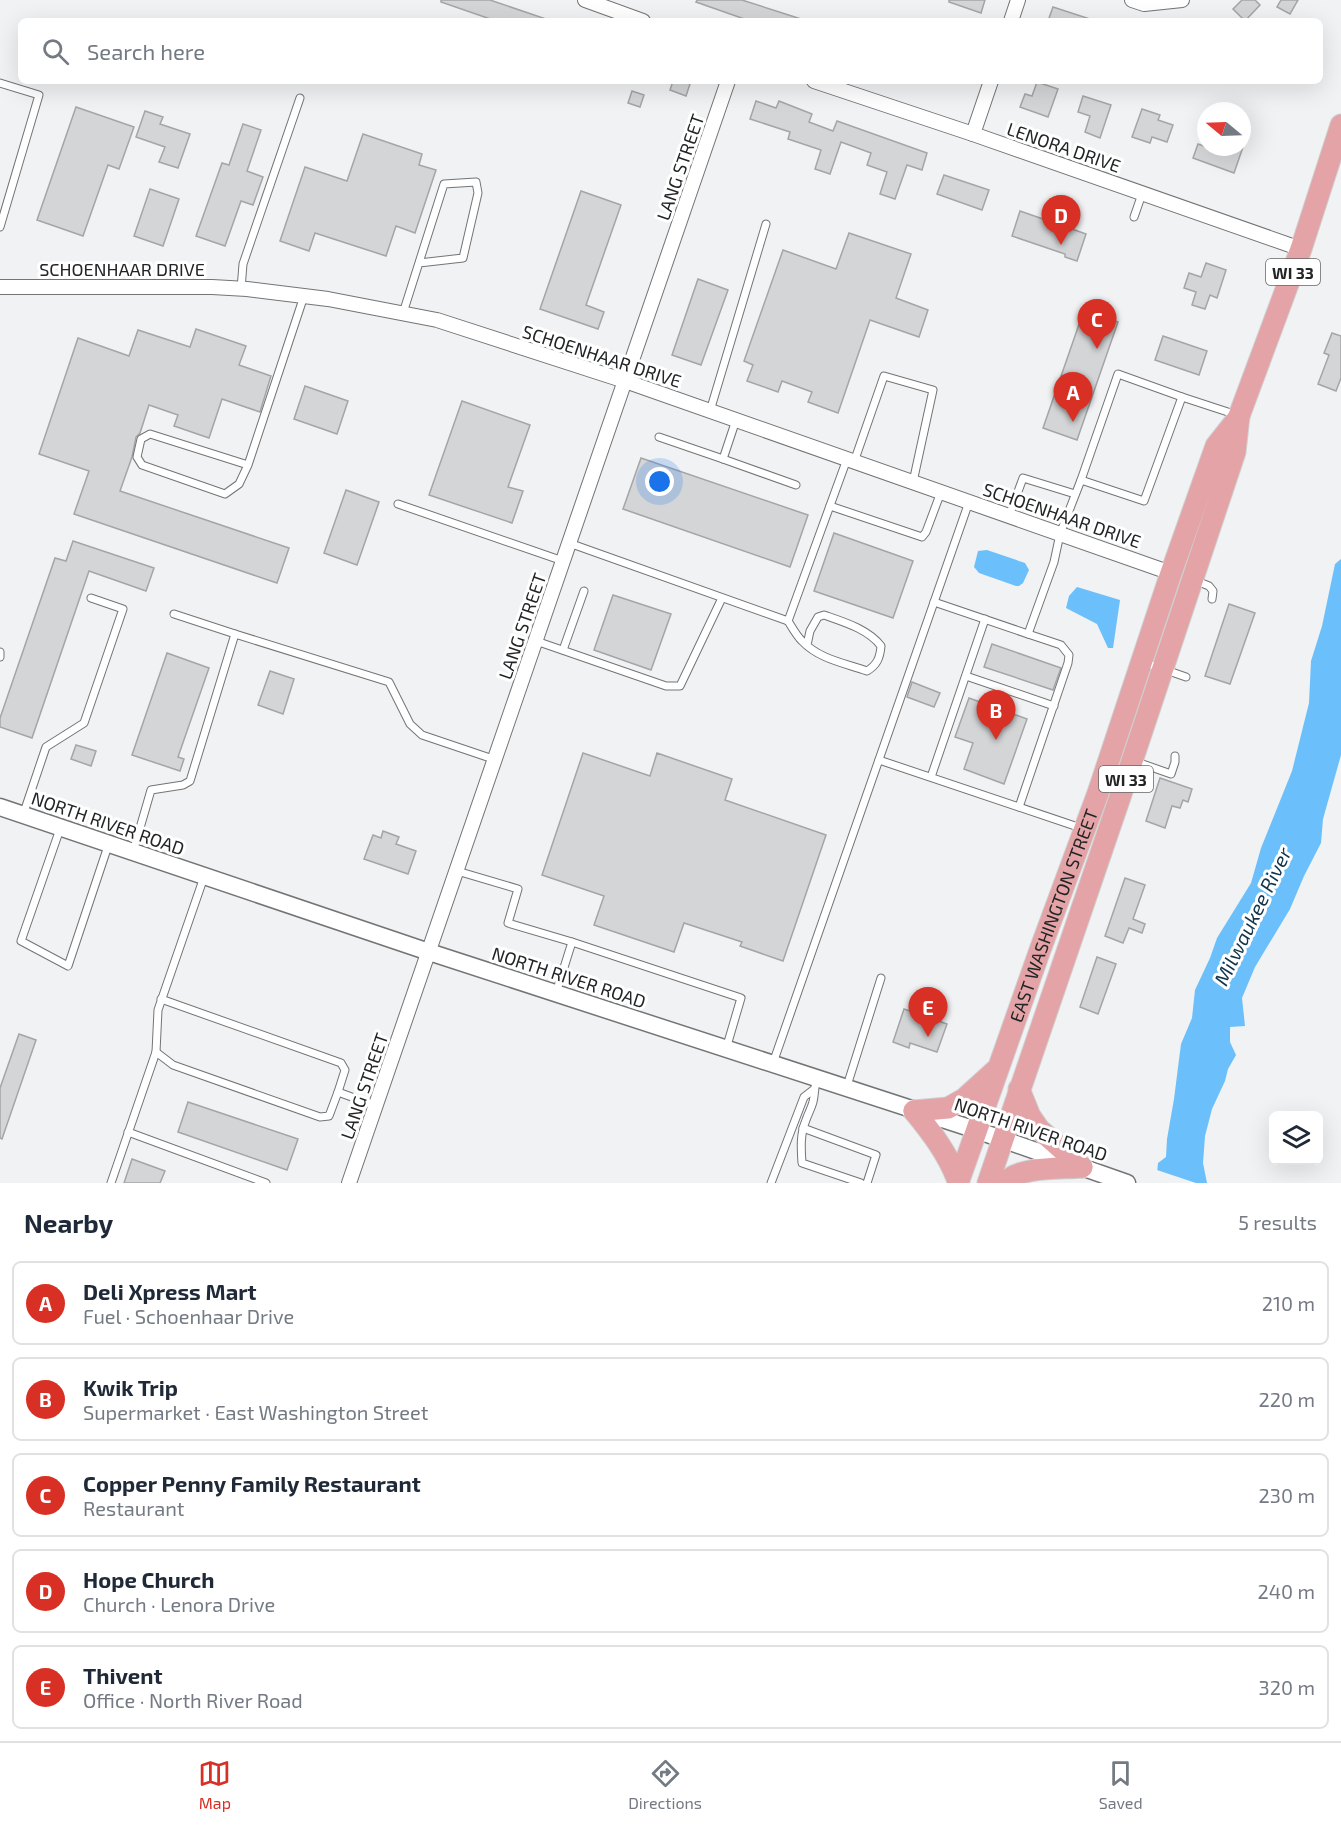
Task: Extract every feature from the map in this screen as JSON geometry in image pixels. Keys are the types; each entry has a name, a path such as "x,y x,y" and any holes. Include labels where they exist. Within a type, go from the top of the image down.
{"main road":[{"name":"EAST WASHINGTON STREET","path":"958,1182 998,1067 1132,760 1235,452 1239,416 1301,249 1341,125"},
{"name":"EAST WASHINGTON STREET","path":"988,1183 1019,1089 1072,897 1084,829 1216,446 1239,416"},
{"path":"914,1111 948,1108 964,1100 998,1067"},
{"path":"1019,1089 1030,1116 1039,1129 1082,1167"},
{"path":"914,1111 951,1161 958,1182"},
{"path":"1005,1183 1009,1178 1025,1172 1082,1167"}],"street":[{"path":"585,0 635,18"},
{"path":"1012,18 1018,0"},
{"path":"1132,0 1144,4 1182,0"},
{"name":"LANG STREET","path":"349,1183 727,84"},
{"name":"LENORA DRIVE","path":"823,84 1301,249"},
{"path":"973,134 990,84"},
{"name":"SCHOENHAAR DRIVE","path":"1,289 212,287 241,289 328,299 437,320 625,381 1171,573"},
{"name":"NORTH RIVER ROAD","path":"0,807 429,952 772,1064 815,1084 846,1089 976,1130 1125,1182"}],"lane":[{"path":"0,83 39,95 0,227"},
{"path":"241,289 243,264 300,98"},
{"path":"403,313 444,184 476,182 478,193 463,258 419,263"},
{"path":"1134,217 1142,194"},
{"path":"710,411 766,224"},
{"path":"248,465 150,434 141,440 137,457 142,465 225,494 239,484 248,465 304,296"},
{"path":"1028,634 1054,562 1060,534 1118,374 1239,416"},
{"path":"788,621 830,506 884,376 933,390 913,482"},
{"path":"1081,480 1144,501 1182,397"},
{"path":"723,459 736,420"},
{"path":"659,437 796,485"},
{"path":"1009,516 1023,478 1075,494"},
{"path":"830,506 922,537 941,492"},
{"path":"772,1064 969,502"},
{"path":"398,504 563,561"},
{"path":"569,543 788,621 801,640 807,645 821,656 867,671 874,667 880,657 881,646 877,640 861,629 824,615 818,617 810,631 807,645"},
{"path":"1171,573 1209,586 1213,591 1212,599"},
{"path":"563,650 584,591"},
{"path":"23,814 46,747 84,723 123,609 91,598"},
{"path":"536,641 666,686 680,686 723,598"},
{"path":"934,602 1061,645 1069,655 1019,807"},
{"path":"174,614 389,682 410,724 422,735 496,760"},
{"path":"931,777 985,619"},
{"path":"133,852 152,790 183,785 190,781 236,634"},
{"path":"0,652 0,657"},
{"path":"1141,661 1186,677"},
{"path":"966,676 1054,706"},
{"path":"1111,753 1171,774 1175,756"},
{"path":"879,760 1084,829"},
{"path":"60,827 21,941 68,966 109,843"},
{"path":"457,871 518,889 508,923 741,998 726,1049"},
{"path":"111,1183 156,1052 158,1010 161,999 205,876"},
{"path":"556,993 572,942"},
{"path":"846,1089 881,978"},
{"path":"156,1052 173,1065 320,1118 329,1116 345,1070 341,1063 161,999"},
{"path":"815,1084 812,1106 803,1128 802,1163 861,1183"},
{"path":"771,1183 804,1096 815,1084"},
{"path":"338,1092 376,1106"},
{"path":"803,1128 876,1155 867,1183"},
{"path":"128,1132 266,1183"}],"water":[{"path":"987,550 1025,563 1029,570 1023,583 1016,586 979,573 974,567 978,551"},
{"name":"Milwaukee River","path":"1341,559 1341,755 1323,819 1321,843 1290,909 1255,967 1242,998 1245,1026 1230,1027 1230,1042 1236,1055 1212,1109 1205,1136 1203,1163 1207,1183 1156,1183 1158,1163 1166,1157 1181,1044 1192,1018 1195,990 1217,938 1251,883 1261,848 1292,771 1309,703 1311,661 1322,626 1335,564"},
{"path":"1077,587 1120,600 1113,648 1108,648 1097,624 1066,608 1069,596"}],"pier":[{"path":"1154,1169 1196,1183 1153,1183"}],"building":[{"path":"441,0 490,0 543,18 487,18 441,2"},
{"path":"697,0 742,0 798,18 741,18 696,2"},
{"path":"949,0 985,0 981,13 949,2"},
{"path":"1242,0 1255,0 1260,5 1248,18 1242,18 1233,9"},
{"path":"1281,0 1298,0 1290,14 1277,7"},
{"path":"1053,7 1087,18 1049,18"},
{"path":"672,84 690,84 686,96 670,90"},
{"path":"1036,84 1058,89 1048,117 1020,107 1025,94 1032,96"},
{"path":"632,91 644,95 640,107 628,103"},
{"path":"1083,96 1111,105 1100,138 1085,132 1090,116 1078,112"},
{"path":"756,101 776,108 779,101 812,114 809,122 833,131 837,121 927,153 922,170 907,165 895,199 880,194 887,172 867,165 871,153 841,142 830,174 815,169 821,150 788,139 790,132 750,119"},
{"path":"76,107 134,127 119,169 108,165 83,236 37,220"},
{"path":"1142,109 1160,115 1158,120 1173,125 1167,142 1152,137 1150,143 1132,137"},
{"path":"145,111 163,117 160,124 190,134 178,168 159,162 165,147 136,137"},
{"path":"243,124 261,130 247,171 263,177 253,205 241,201 225,246 196,236 222,163 229,165"},
{"path":"363,134 422,154 419,165 436,170 415,233 396,226 386,256 315,233 309,251 280,241 305,167 347,181"},
{"path":"1197,147 1197,156 1240,156 1234,173 1193,158"},
{"path":"944,175 989,190 982,210 937,194"},
{"path":"150,189 179,199 163,246 134,236"},
{"path":"581,191 621,205 586,305 604,312 598,329 540,309"},
{"path":"1020,211 1043,219 1046,211 1060,216 1058,224 1086,234 1077,261 1065,257 1065,254 1012,236"},
{"path":"849,233 911,254 896,298 928,310 919,337 870,320 838,413 808,402 812,392 782,381 778,392 747,381 753,365 744,361 783,250 836,269"},
{"path":"1206,263 1226,270 1217,298 1210,295 1205,309 1192,305 1196,292 1184,288 1189,273 1201,277"},
{"path":"698,279 728,290 701,365 672,355"},
{"path":"1084,310 1118,322 1077,440 1043,428"},
{"path":"196,329 246,346 239,365 271,376 260,412 222,399 209,438 174,426 178,415 149,405 140,433 136,437 132,457 120,491 289,548 277,583 74,514 89,471 39,454 78,338 129,356 138,330 190,347"},
{"path":"1332,333 1341,336 1341,378 1336,391 1318,384 1329,355 1324,353"},
{"path":"1163,336 1207,351 1199,375 1155,360"},
{"path":"305,386 348,401 337,434 294,419"},
{"path":"462,401 530,425 508,487 523,491 512,523 429,495"},
{"path":"641,458 808,515 790,567 623,509"},
{"path":"346,490 379,502 357,565 324,553"},
{"path":"834,533 913,561 893,618 814,591"},
{"path":"73,541 154,568 146,591 89,571 32,738 0,727 0,718 55,558 66,561"},
{"path":"613,595 671,614 651,670 594,650"},
{"path":"1229,604 1255,613 1230,684 1205,676"},
{"path":"992,644 1061,668 1053,690 984,667"},
{"path":"167,653 209,668 178,757 184,759 180,771 132,755"},
{"path":"270,671 294,679 283,714 258,705"},
{"path":"912,682 940,693 934,707 907,697"},
{"path":"969,698 1027,719 1004,784 964,769 973,743 955,737"},
{"path":"76,745 96,751 91,766 71,759"},
{"path":"583,753 650,776 657,753 732,779 725,800 826,835 783,961 740,946 742,942 684,923 674,952 594,925 604,896 542,875"},
{"path":"1160,778 1192,789 1188,802 1183,800 1180,808 1172,806 1165,828 1146,821"},
{"path":"383,831 399,837 396,844 416,851 408,874 364,859 373,835 381,838"},
{"path":"1125,878 1145,885 1133,919 1145,924 1142,933 1129,928 1123,943 1105,936"},
{"path":"1097,957 1116,964 1098,1014 1080,1007"},
{"path":"904,1009 947,1024 937,1052 910,1043 909,1048 893,1042"},
{"path":"19,1034 36,1040 2,1139 0,1138 0,1088"},
{"path":"188,1102 298,1139 287,1170 178,1132"},
{"path":"132,1159 165,1171 160,1183 124,1183"}],"place":[{"name":"Hope Church","path":"1061,245"},
{"name":"Copper Penny Family Restaurant","path":"1097,349"},
{"name":"Deli Xpress Mart","path":"1073,422"},
{"name":"Kwik Trip","path":"996,740"},
{"name":"Thivent","path":"928,1037"}]}
